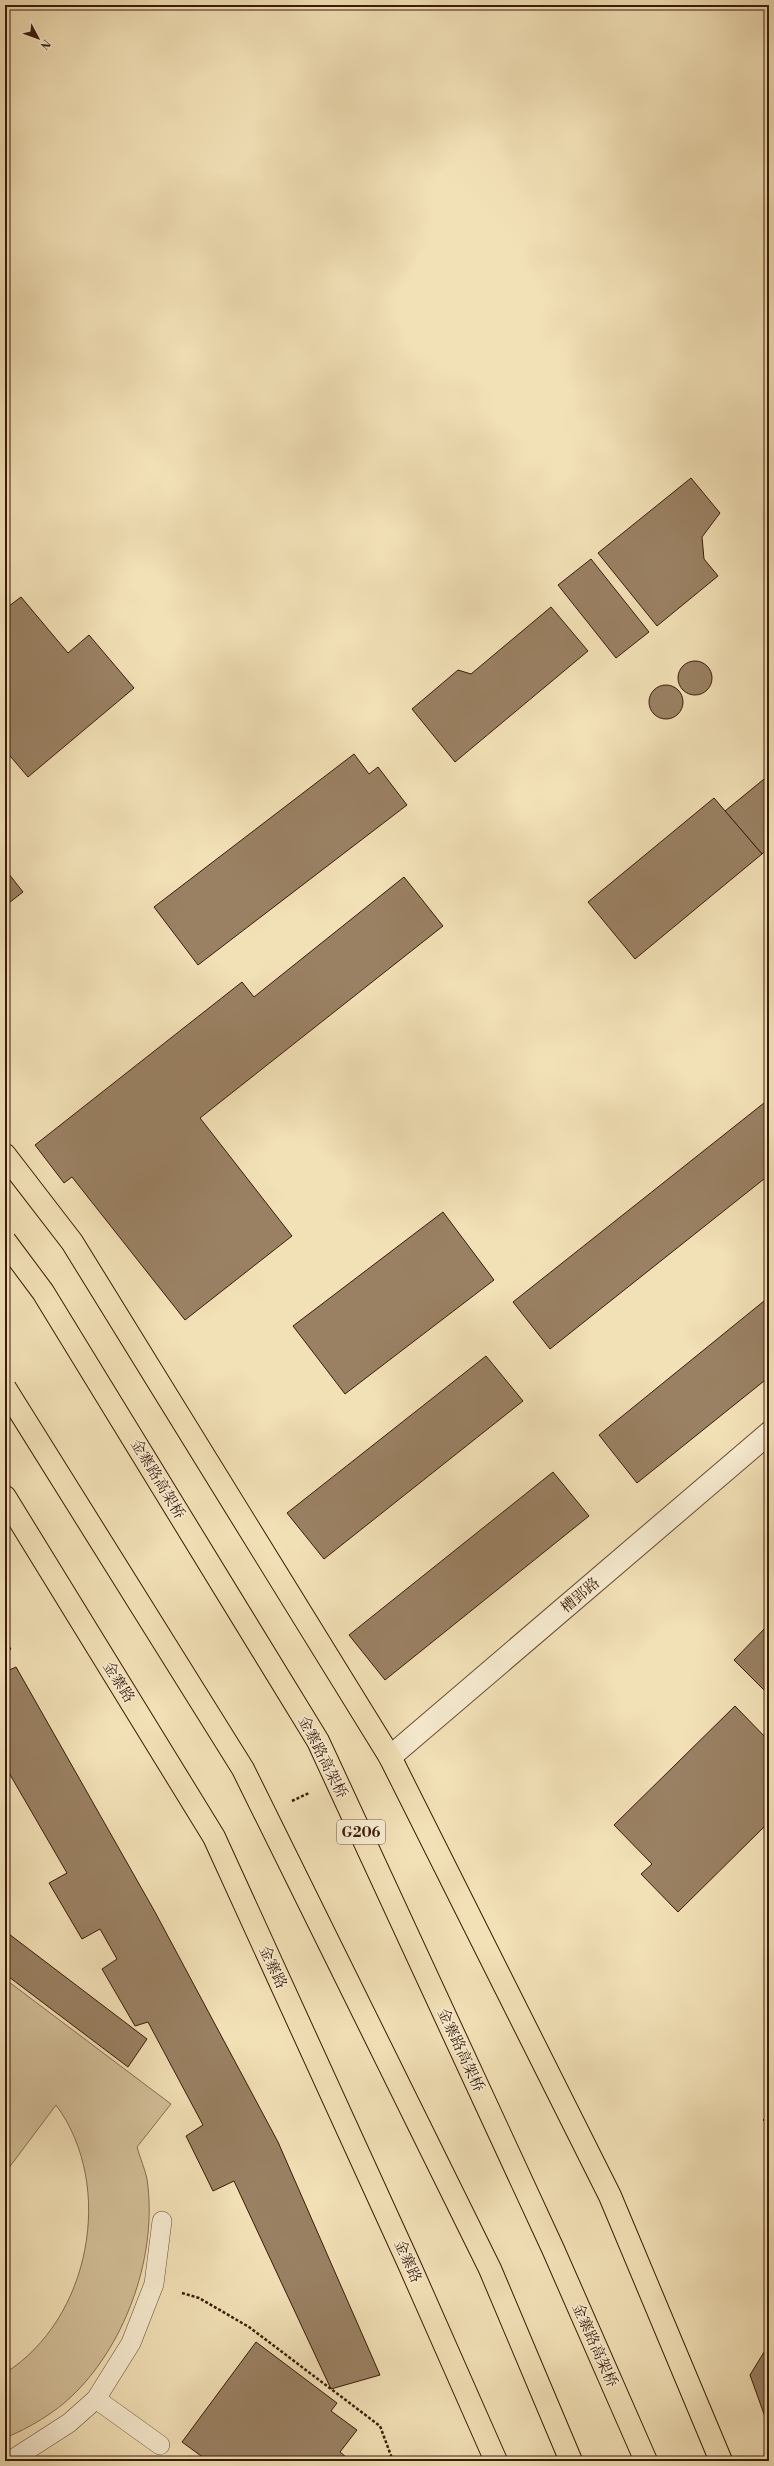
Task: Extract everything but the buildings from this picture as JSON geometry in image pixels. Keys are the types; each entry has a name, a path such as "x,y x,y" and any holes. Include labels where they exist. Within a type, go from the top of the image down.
{"highway":[{"path":"5,1155 72,1242 390,1757 610,2196 721,2461"},
{"name":"金寨路高架桥","path":"5,1241 43,1292 318,1741 550,2242 646,2461"},
{"path":"5,1388 244,1769 490,2269 571,2461"},
{"name":"金寨路","path":"5,1497 214,1837 410,2264 496,2461"}],"street":[{"name":"槽郢路","path":"390,1757 769,1433"}],"lane":[{"path":"10,2461 69,2423 96,2399 130,2343 154,2284 162,2221"},
{"path":"96,2399 160,2445"}],"path":[{"path":"284,1805 312,1792"},
{"path":"154,2284 199,2298 249,2327 380,2426 394,2461"}],"shaded area":[{"path":"5,1979 171,2104 137,2147 147,2179 149,2207 148,2236 143,2266 123,2323 109,2349 93,2373 67,2401 23,2430 5,2438 5,2373 34,2350 57,2320 74,2286 85,2250 89,2211 85,2174 75,2138 56,2105 5,2173"}]}
